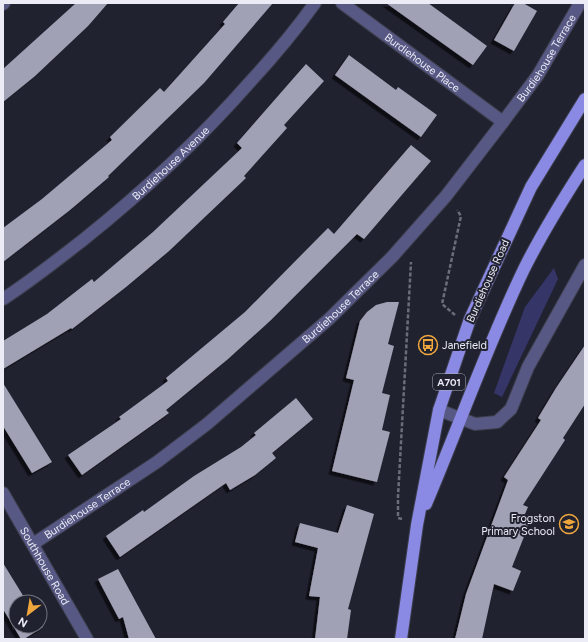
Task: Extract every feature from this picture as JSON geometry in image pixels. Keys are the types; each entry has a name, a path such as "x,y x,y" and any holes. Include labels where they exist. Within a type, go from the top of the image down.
{"main road":[{"name":"Burdiehouse Road","path":"401,639 417,525 439,410 468,326 532,187 585,98"},
{"name":"Burdiehouse Road","path":"417,525 498,326 525,268 554,213 585,165"}],"street":[{"name":"Burdiehouse Avenue","path":"3,299 68,252 155,179 231,104 296,30 315,3"},
{"name":"Burdiehouse Place","path":"342,3 503,122"},
{"name":"Burdiehouse Terrace","path":"33,544 157,462 207,424 329,319 392,257 446,196 503,122 538,74 580,3"},
{"path":"439,410 475,424 497,422 511,409 528,367 585,265"},
{"name":"Southhouse Road","path":"3,493 87,639"}],"path":[{"path":"446,196 461,216 442,304 468,326"},
{"path":"411,235 411,276 398,518 417,525"}],"shaded area":[{"path":"554,268 558,279 502,397 494,393 525,307"}],"building":[{"path":"76,3 108,3 88,26 35,76 3,102 3,69"},
{"path":"239,3 273,3 204,83 108,176 109,177 70,210 3,262 3,228 42,199 112,140 110,137 160,88 164,92 225,24 223,22"},
{"path":"386,3 428,3 487,46 473,65"},
{"path":"515,3 523,3 537,11 514,51 494,40"},
{"path":"349,55 396,90 398,87 437,115 421,137 335,75"},
{"path":"306,64 324,81 284,125 287,128 244,176 246,178 169,251 126,287 72,329 71,328 3,369 3,341 47,314 92,279 94,282 153,232 242,148 237,143"},
{"path":"411,145 431,161 364,239 357,234 271,320 228,359 166,410 169,413 82,475 68,455 121,419 119,417 168,381 166,378 245,312 328,228 334,234"},
{"path":"387,302 399,302 388,344 394,346 382,393 390,395 382,430 390,432 377,482 332,471 354,380 346,378 360,321 367,312 376,305"},
{"path":"585,345 585,404 563,438 565,440 523,505 528,507 522,521 529,524 512,567 521,571 513,591 494,584 482,639 455,639 466,594 508,480 504,477 541,420 538,418 556,388"},
{"path":"3,383 52,462 32,473 3,426"},
{"path":"296,398 313,419 272,453 276,458 255,475 230,490 226,483 120,557 106,536 143,510 144,512 194,476 241,447 256,435 254,433"},
{"path":"347,505 374,514 348,609 351,610 347,639 315,639 320,597 309,596 318,548 295,542 300,523 338,533"},
{"path":"3,563 22,594 8,594 8,617 3,609"},
{"path":"118,569 156,639 129,639 123,617 119,619 98,579"},
{"path":"18,634 32,634 24,639 21,639"}],"place":[{"name":"Janefield","path":"428,345"},
{"name":"Frogston Primary School","path":"569,524"}]}
